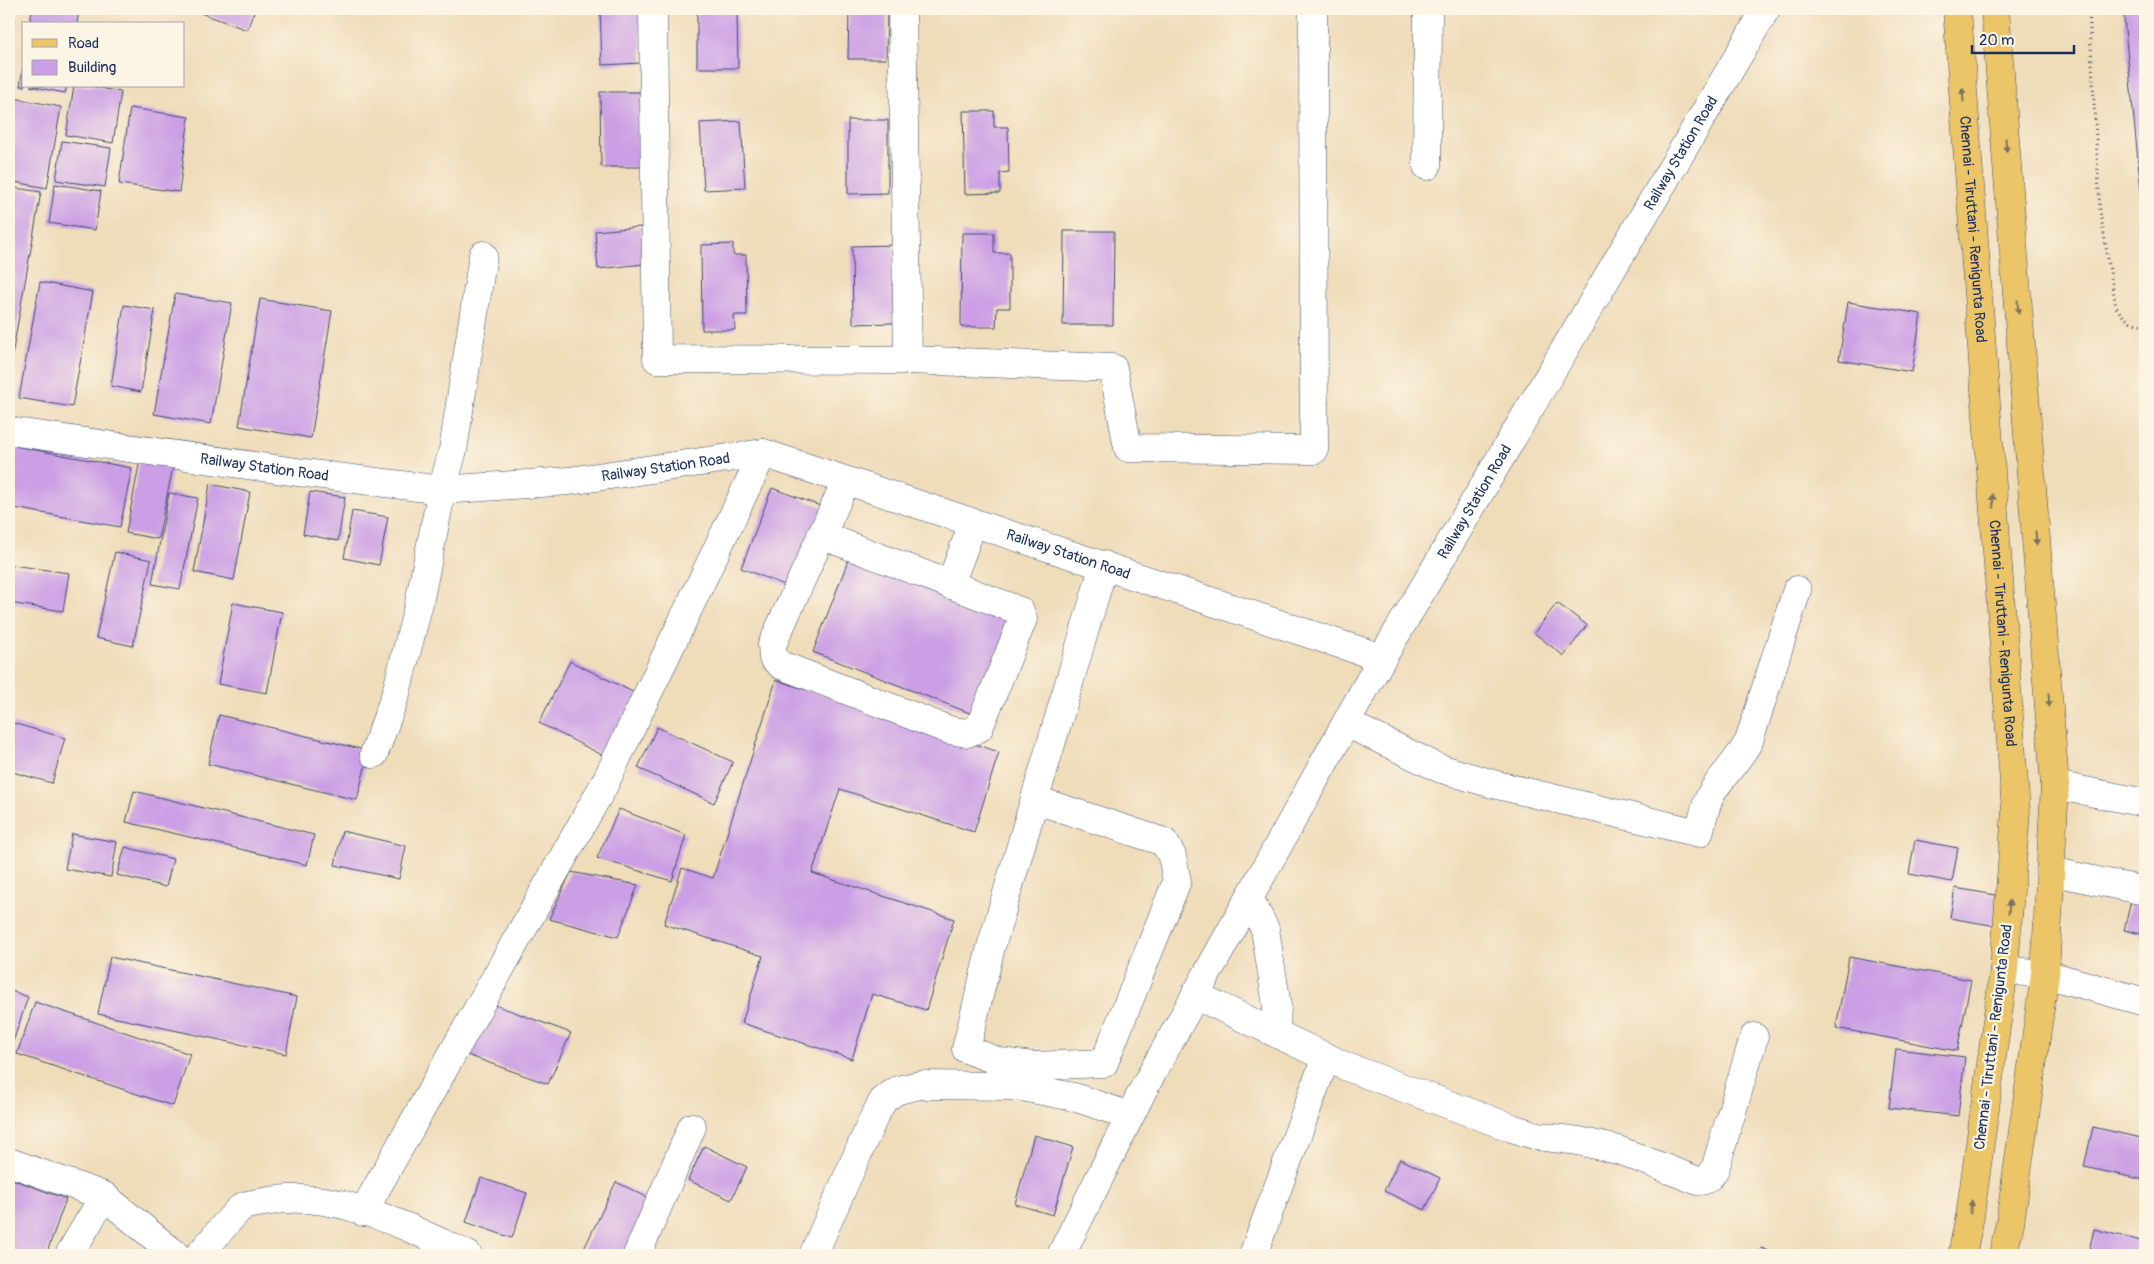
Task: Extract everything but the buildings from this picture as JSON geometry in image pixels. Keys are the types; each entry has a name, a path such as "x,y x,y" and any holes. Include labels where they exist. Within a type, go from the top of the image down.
{"main road":[{"name":"Chennai - Tiruttani - Renigunta Road","path":"1957,9 2016,810 2004,970 1970,1216 1962,1255"},
{"path":"1995,9 2055,785 2045,974 2010,1224 2003,1255"}],"street":[{"path":"653,9 657,359 908,360 1113,368 1128,448 1314,450 1313,9"},
{"path":"902,9 908,360"},
{"path":"1427,166 1428,9"},
{"name":"Railway Station Road","path":"9,431 297,472 442,490 568,481 763,454 1382,658 1766,9"},
{"path":"374,754 396,693 408,648 442,490 453,450 483,254"},
{"path":"363,1212 604,785 763,454"},
{"path":"821,535 1020,611 1023,619 979,728 967,733 949,730 789,669 780,665 773,658 772,645 821,535 846,481"},
{"path":"950,585 973,522"},
{"path":"1036,800 1164,842 1172,856 1177,881 1104,1063 1034,1066 1000,1062 966,1049 991,947 1104,565"},
{"path":"1346,723 1439,768 1493,784 1700,833 1713,790 1749,741 1797,590"},
{"path":"1062,1255 1130,1116 1382,658"},
{"path":"2055,785 2145,803"},
{"path":"2050,871 2145,891"},
{"path":"1249,898 1265,929 1277,1006 1276,1033"},
{"path":"2004,970 2045,974 2145,1002"},
{"path":"1195,995 1347,1067 1512,1128 1537,1136 1579,1141 1618,1150 1698,1181 1704,1181 1711,1177 1715,1169 1754,1037"},
{"path":"1253,1255 1326,1057"},
{"path":"813,1255 874,1116 884,1099 898,1090 920,1085 1016,1086 1074,1097 1130,1116"},
{"path":"637,1255 692,1127"},
{"path":"9,1162 104,1196 176,1255"},
{"path":"69,1255 104,1196"},
{"path":"199,1255 242,1207 276,1200 311,1199 392,1221 468,1255"}],"path":[{"path":"2089,9 2100,211 2116,307 2124,318 2134,324 2145,325"}]}
